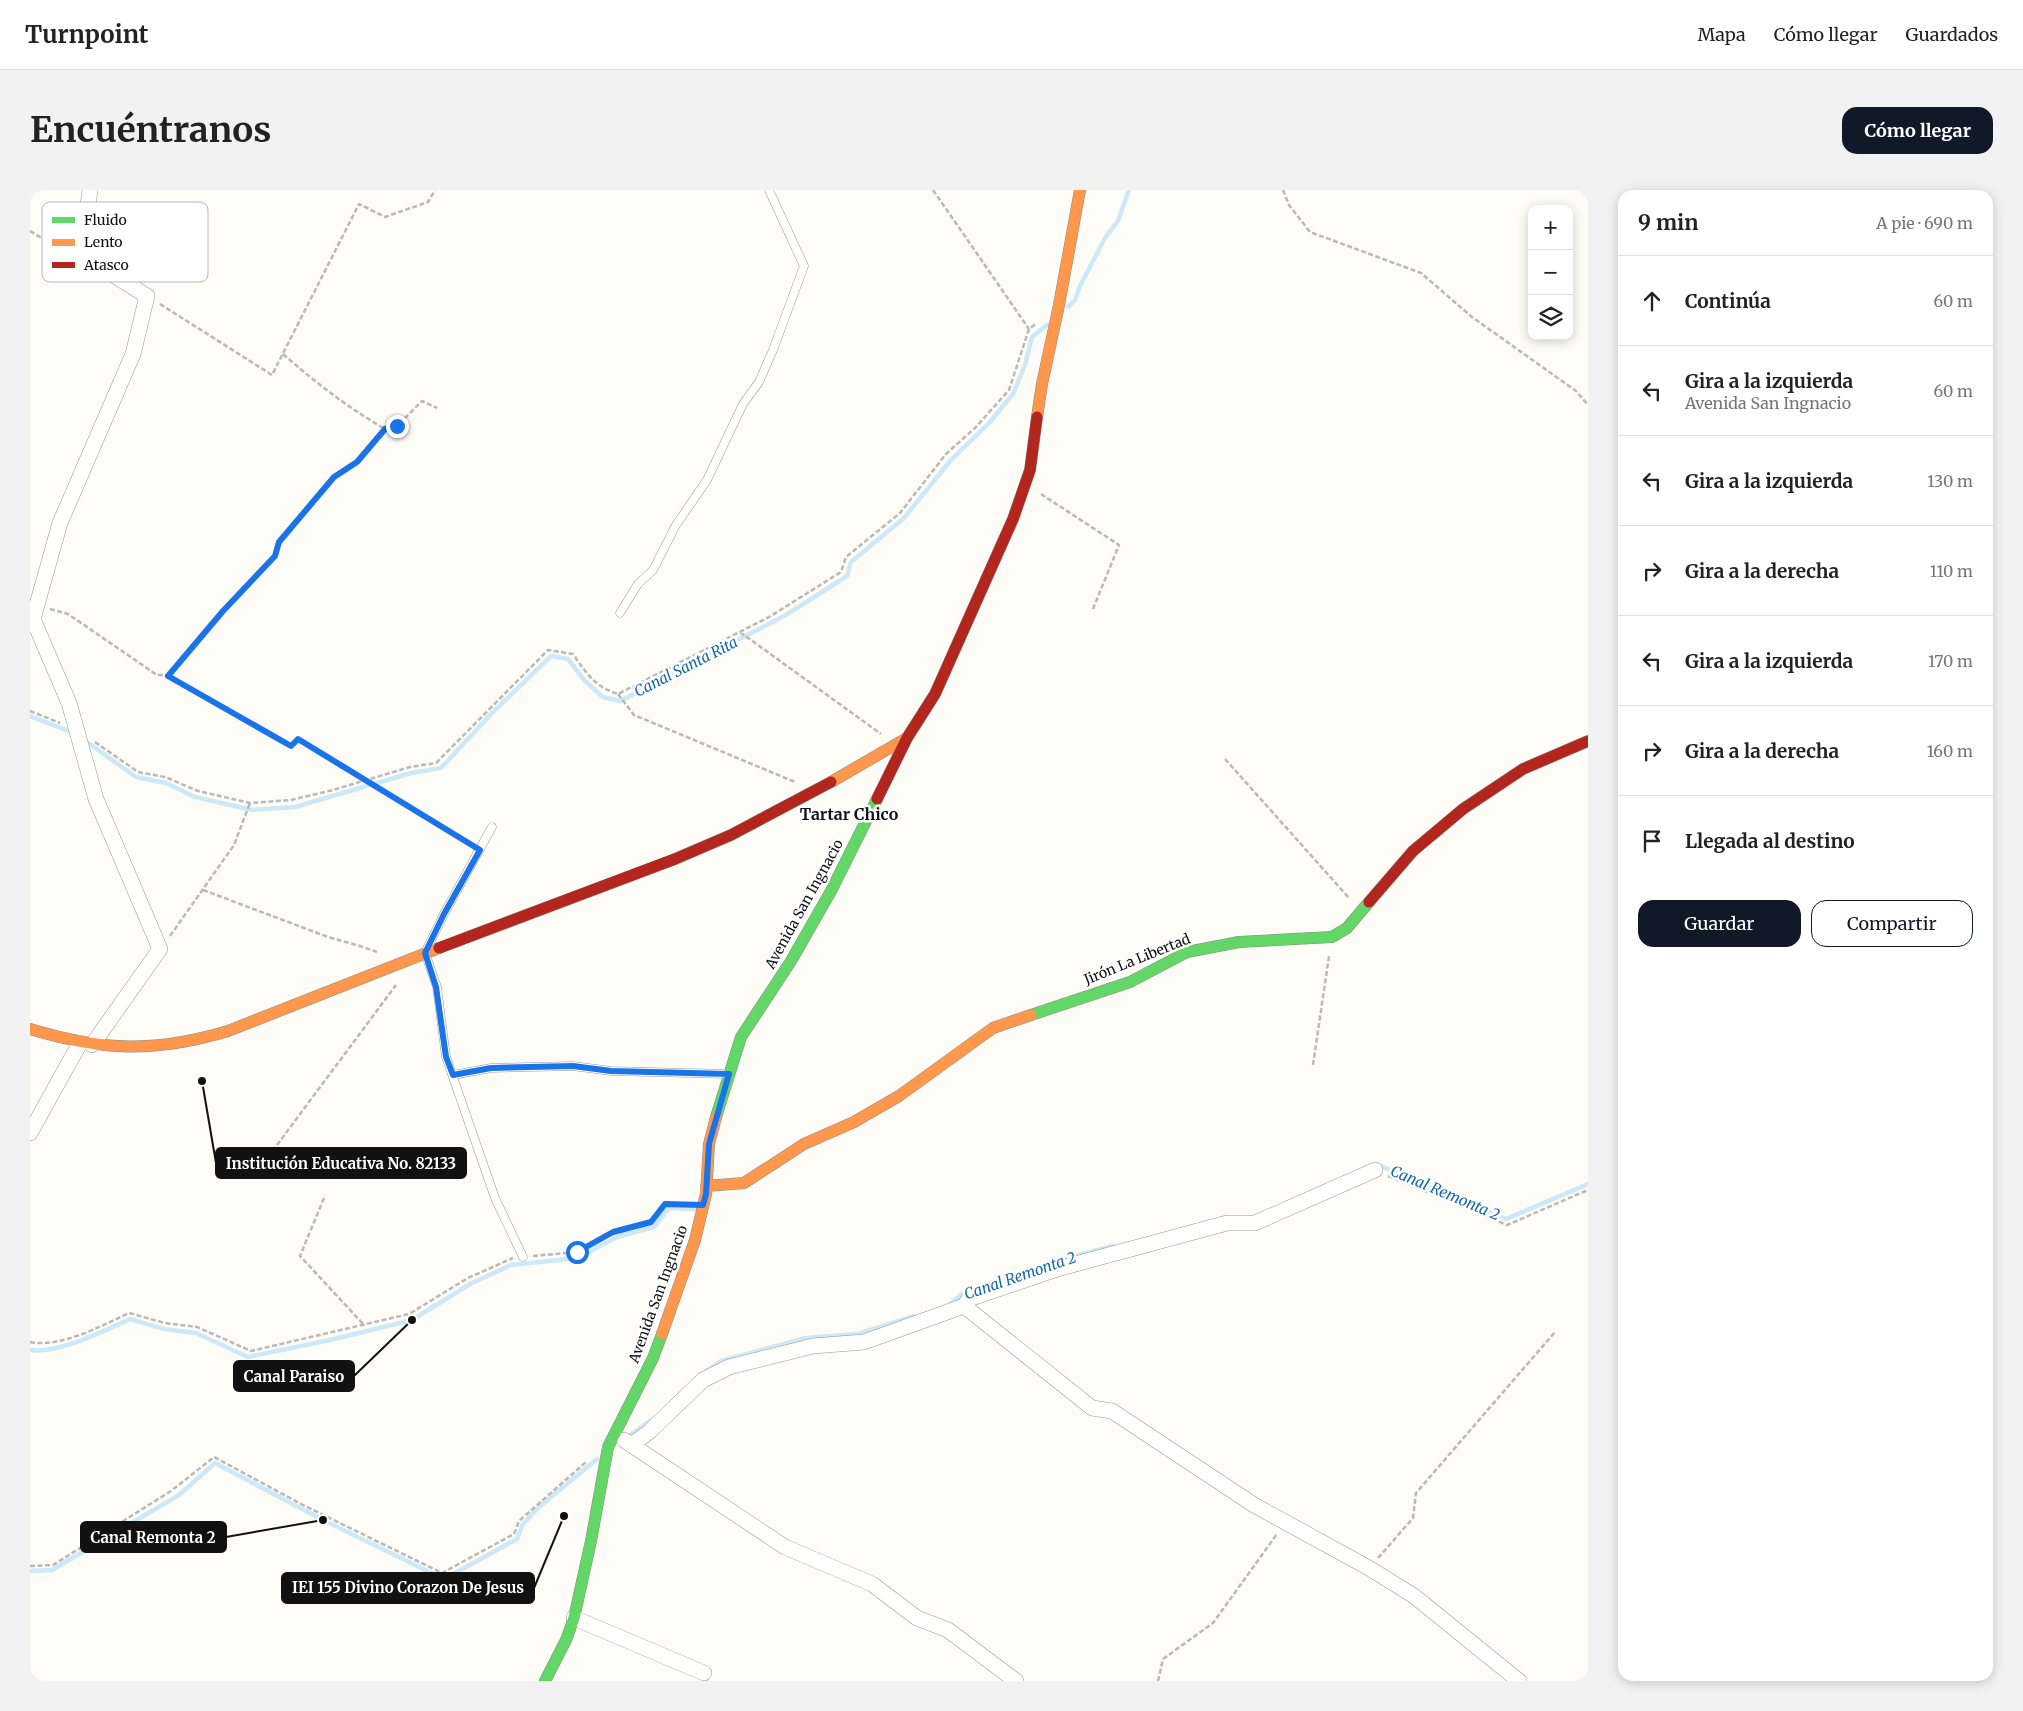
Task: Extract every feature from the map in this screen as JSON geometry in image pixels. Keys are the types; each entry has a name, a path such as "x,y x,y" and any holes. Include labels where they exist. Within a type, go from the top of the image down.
{"street":[{"name":"Avenida San Ingnacio","path":"545,1681 566,1640 574,1618 591,1541 608,1447 653,1358 695,1240 706,1186 709,1144 741,1037 791,961 831,892 908,738 935,694 1006,537 1030,470 1042,384 1080,190"},
{"path":"30,1134 86,1044 160,949 96,799 69,702 34,616 60,523 133,354 147,296 124,282"},
{"path":"30,1029 86,1044 135,1047 199,1041 354,983 425,953 676,859 739,830 815,791 908,738"},
{"path":"1332,937 1347,928 1413,851 1462,809 1523,769 1588,741"},
{"name":"Jirón La Libertad","path":"706,1186 744,1183 804,1144 854,1122 899,1096 992,1028 1130,982 1187,952 1238,942 1332,937"},
{"path":"631,1445 648,1432 704,1380 729,1367 813,1346 864,1342 964,1306 969,1299 1057,1269 1227,1223 1255,1223 1375,1170"},
{"path":"964,1306 1092,1408 1112,1411 1254,1504 1369,1568 1414,1596 1519,1681"},
{"path":"614,1434 785,1547 872,1584 917,1618 948,1630 1016,1681"},
{"path":"574,1618 704,1674"}],"lane":[{"path":"620,613 638,584 653,570 676,525 707,480 743,404 759,382 804,266 769,190"},
{"path":"492,827 444,914 425,953 436,987 446,1057 495,1198 523,1257"},
{"path":"453,1075 491,1068 573,1066 611,1071 729,1074"}],"path":[{"path":"147,296 272,375 359,204 385,217 428,202 435,190"},
{"path":"933,190 1029,329"},
{"path":"1283,190 1289,205 1310,232 1421,272 1472,317 1576,391 1588,405"},
{"path":"30,231 42,238"},
{"path":"618,694 769,618 841,572 846,557 900,512 946,454 975,428 1009,390 1029,329 1059,305"},
{"path":"283,354 353,411 385,429"},
{"path":"168,676 223,611 275,556 279,542 334,477 357,462 385,429 397,426 422,401 437,408"},
{"path":"1025,484 1118,545 1093,609"},
{"path":"34,616 68,614 157,675 168,676 291,746 298,739 480,850"},
{"path":"740,632 896,744"},
{"path":"30,711 77,729 138,772 165,777 198,791 250,803 291,800 410,767 436,763 548,650 573,654 587,674 603,689 618,694 634,715 815,791"},
{"path":"1225,759 1362,912"},
{"path":"160,949 234,845 250,803"},
{"path":"203,890 328,937 360,946 402,962 398,983 277,1145"},
{"path":"1313,1064 1332,937"},
{"path":"1375,1170 1507,1225 1588,1190"},
{"path":"324,1198 300,1256 364,1325"},
{"path":"30,1342 38,1344 78,1336 129,1313 165,1323 196,1327 251,1351 409,1314 468,1278 510,1258 577,1252 613,1232 651,1222 665,1204 703,1205"},
{"path":"1369,1568 1412,1518 1416,1493 1555,1332"},
{"path":"30,1566 53,1565 171,1491 214,1458 303,1505 442,1573 514,1534 519,1521 529,1511 588,1460"},
{"path":"1158,1681 1163,1659 1213,1623 1286,1522"}],"waterway":[{"name":"Canal Santa Rita","path":"1068,307 1075,300 1080,286 1105,238 1118,221 1129,190"},
{"name":"Canal Santa Rita","path":"84,740 136,777 166,783 195,797 252,810 295,807 411,773 441,768 492,713 551,656 568,659 585,681 603,697 620,701 786,615 847,576 851,562 904,518 950,461 989,423 1013,394 1025,365 1032,337 1047,325"},
{"path":"30,716 74,733"},
{"name":"Canal Remonta 2","path":"1376,1164 1506,1219 1588,1184"},
{"path":"30,1350 54,1349 67,1345 130,1319 164,1329 196,1333 248,1357 330,1340 412,1320 470,1284 511,1265 577,1258 617,1237 654,1227 669,1208 695,1209"},
{"name":"Canal Remonta 2","path":"1039,1268 1053,1262 1113,1246"},
{"name":"Canal Remonta 2","path":"950,1304 963,1293 970,1291"},
{"name":"Canal Remonta 2","path":"706,1371 721,1361 806,1338 858,1334 914,1316"},
{"name":"Canal Remonta 2","path":"626,1438 650,1421"},
{"name":"Canal Remonta 2","path":"30,1571 52,1570 179,1495 215,1463 323,1520 444,1579 517,1539 523,1524 539,1507 597,1459"}],"traffic: fast":[{"path":"716,1117 741,1037 791,961 831,891 877,799"},
{"path":"1031,1015 1130,982 1187,952 1239,942 1332,937 1347,928 1369,902"},
{"path":"545,1681 566,1640 574,1618 591,1541 608,1447 653,1358 662,1334"}],"traffic: slow":[{"path":"1037,417 1080,190"},
{"path":"831,782 907,738"},
{"path":"30,1029 81,1042 105,1045 152,1046 176,1043 228,1031 439,948"},
{"path":"706,1186 744,1183 804,1144 854,1122 899,1096 993,1028 1031,1015"},
{"path":"662,1334 695,1240 706,1194 709,1144 716,1117"}],"traffic: jam":[{"path":"877,799 907,738 935,694 1013,519 1030,470 1037,417"},
{"path":"1369,902 1413,851 1463,809 1523,769 1588,741"},
{"path":"439,948 675,859 731,835 831,782"}],"place":[{"name":"Institución Educativa No. 82133","path":"202,1081"},
{"name":"Canal Paraiso","path":"412,1320"},
{"name":"IEI 155 Divino Corazon De Jesus","path":"564,1516"},
{"name":"Canal Remonta 2","path":"323,1520"}],"district":[{"name":"Tartar Chico","path":"849,814"}],"route":[{"path":"397,426 385,429 357,462 334,477 279,542 275,556 223,611 168,676 291,746 298,739 480,850 444,914 425,953 436,987 446,1057 453,1075 491,1068 573,1066 611,1071 729,1074 709,1144 706,1194 703,1205 665,1204 651,1222 613,1232 577,1252"}]}
